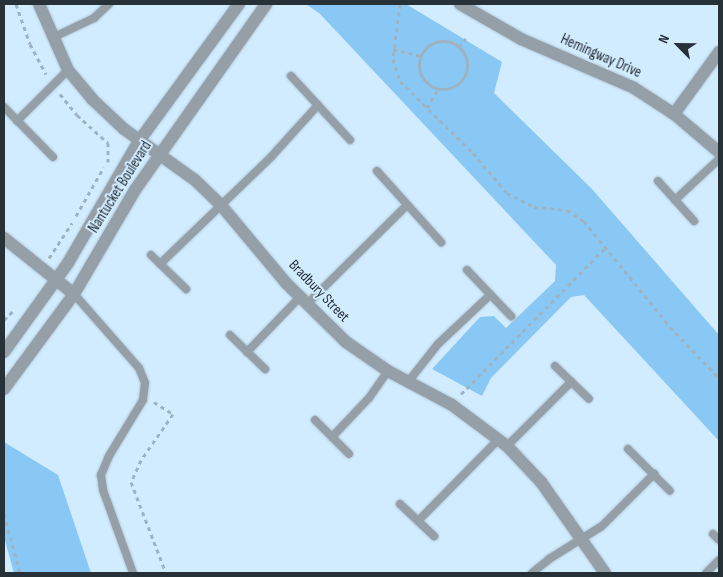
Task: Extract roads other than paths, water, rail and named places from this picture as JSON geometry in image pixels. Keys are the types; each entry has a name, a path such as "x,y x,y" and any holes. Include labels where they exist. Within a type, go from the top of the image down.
{"street":[{"name":"Bradbury Street","path":"39,4 52,38 68,70 106,112 139,141 195,180 220,204 303,300 346,342 388,371 452,405 503,443 541,482 605,573"},
{"name":"Nantucket Boulevard","path":"4,352 56,279 139,141 239,4"},
{"name":"Nantucket Boulevard","path":"4,389 74,294 158,155 266,4"},
{"name":"Hemingway Drive","path":"465,5 521,39 618,79 674,114 719,152"},
{"path":"674,114 719,52"},
{"path":"4,238 74,294"}],"lane":[{"path":"52,38 94,18 109,4"},
{"path":"17,121 68,70"},
{"path":"291,76 350,140"},
{"path":"160,264 220,204 271,157 318,106"},
{"path":"4,108 53,156"},
{"path":"675,200 719,159"},
{"path":"377,171 441,242"},
{"path":"658,181 694,220"},
{"path":"247,352 407,204"},
{"path":"151,256 186,289"},
{"path":"467,270 511,316"},
{"path":"74,294 138,368 145,383 144,396 101,475 103,490 133,573"},
{"path":"408,382 438,344 490,295"},
{"path":"230,335 265,369"},
{"path":"555,366 589,399"},
{"path":"332,437 369,398 388,371"},
{"path":"418,521 572,382"},
{"path":"315,420 349,454"},
{"path":"628,449 670,491"},
{"path":"532,573 602,526 654,474"},
{"path":"400,504 434,536"},
{"path":"713,534 719,540"},
{"path":"706,573 719,560"}]}
